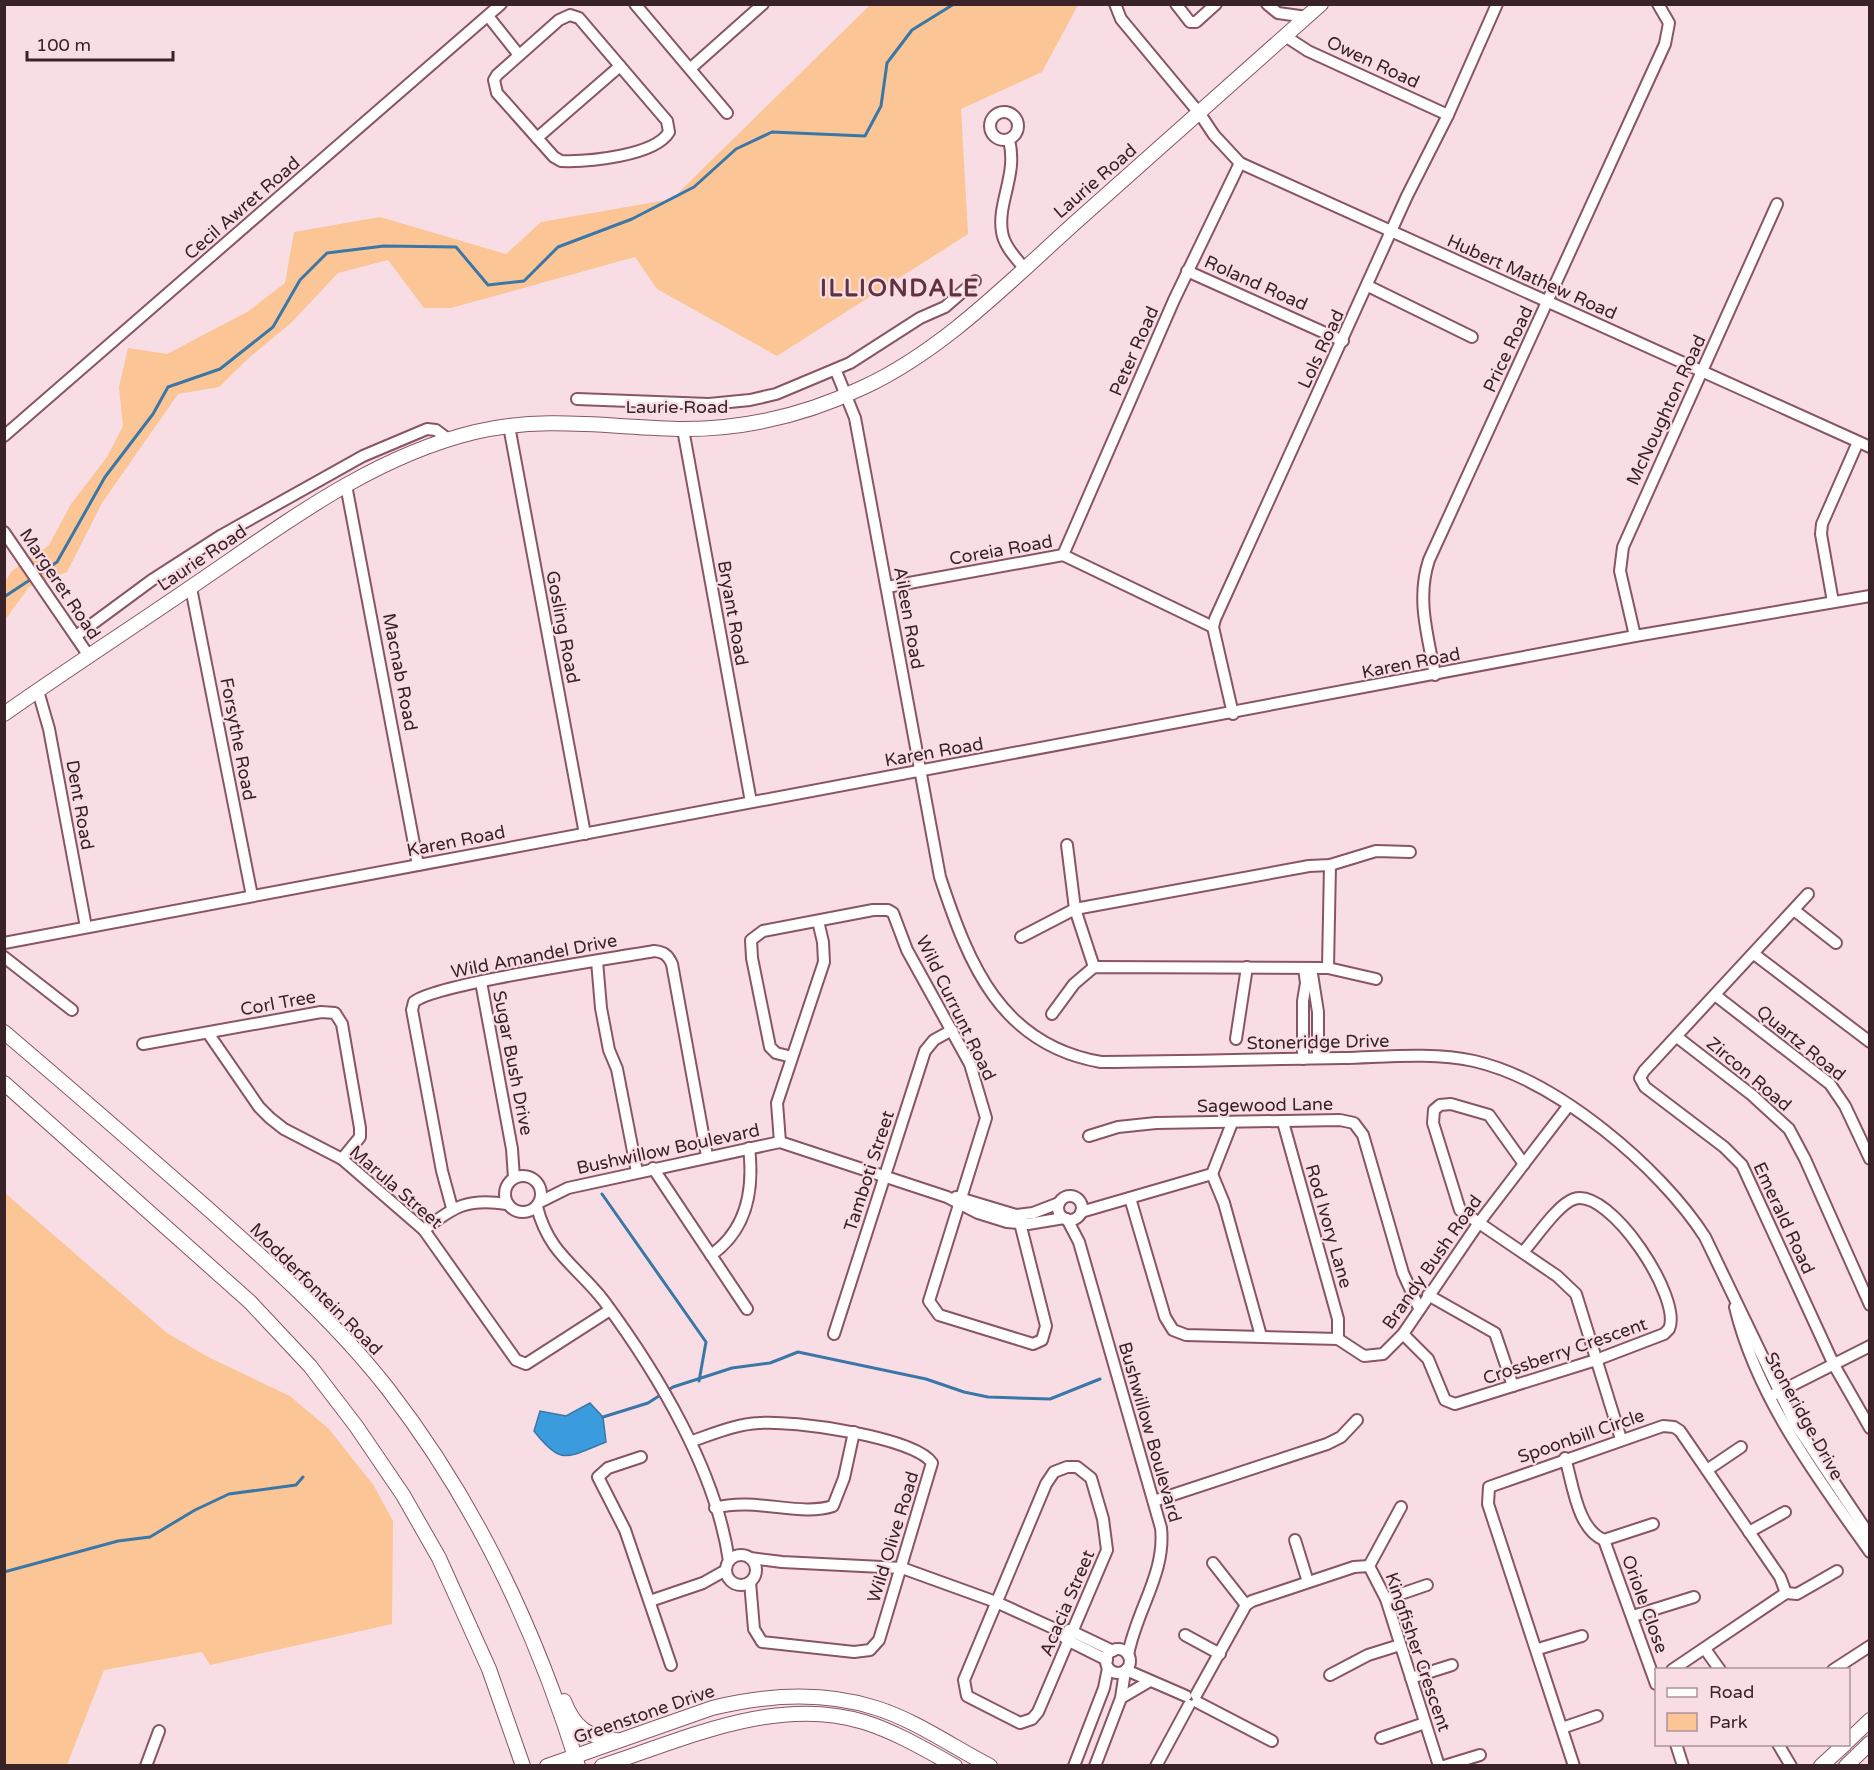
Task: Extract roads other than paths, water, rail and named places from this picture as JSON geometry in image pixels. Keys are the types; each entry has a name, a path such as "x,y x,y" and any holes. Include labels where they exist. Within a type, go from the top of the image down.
{"main road":[{"name":"Laurie Road","path":"4,714 276,530 346,485 398,458 448,440 509,426 582,423 683,429 761,422 812,409 848,394 913,359 1024,268 1200,114 1321,4"},
{"name":"Modderfontein Road","path":"4,1032 274,1267 350,1345 388,1389 472,1516 507,1578 536,1646 576,1761"},
{"path":"4,1083 250,1302 310,1366 356,1426 403,1495 440,1558 489,1669 523,1766"},
{"path":"536,1646 577,1727 592,1736 619,1740"},
{"name":"Greenstone Drive","path":"547,1766 576,1761 619,1740 681,1717 737,1702 789,1696 817,1697 877,1708 990,1766"},
{"name":"Greenstone Drive","path":"602,1766 750,1718 785,1713 815,1714 864,1722 898,1736 955,1766"},
{"path":"1850,1739 1869,1720"},
{"path":"1846,1766 1869,1743"},
{"path":"1821,1766 1843,1746"},
{"path":"621,1766 646,1751"}],"street":[{"name":"Cecil Awret Road","path":"4,436 501,4"},
{"path":"635,4 727,112"},
{"path":"691,68 764,4"},
{"name":"Hubert Mathew Road","path":"1115,4 1121,19 1200,114 1214,135 1240,163 1869,447"},
{"path":"1176,4 1190,21 1196,22 1216,4"},
{"path":"1267,4 1278,13 1307,17"},
{"name":"Lols Road","path":"1213,627 1407,196 1448,115 1497,4"},
{"name":"Price Road","path":"1435,675 1422,604 1425,574 1665,44 1669,23 1658,4"},
{"path":"575,15 667,121 669,132 663,141 646,151 568,161 554,157 494,87 497,75 519,55 559,20 575,15"},
{"path":"488,16 519,55"},
{"name":"Owen Road","path":"1285,36 1308,51 1448,115"},
{"path":"537,138 620,66"},
{"path":"1009,140 1013,162 1002,233 1010,250 1024,268"},
{"name":"Peter Road","path":"1063,555 1187,271 1240,163"},
{"name":"McNoughton Road","path":"1635,636 1620,571 1623,548 1777,204"},
{"name":"Roland Road","path":"1187,271 1343,340"},
{"path":"577,399 727,404 776,394 836,371 920,318 945,308 975,281"},
{"path":"1368,286 1472,337"},
{"name":"Aileen Road","path":"836,371 848,394 855,418 934,849"},
{"name":"Gosling Road","path":"509,426 585,834"},
{"path":"76,636 175,565 264,511 363,456 427,429 442,433 448,440"},
{"name":"Bryant Road","path":"683,429 751,802"},
{"path":"1833,602 1821,534 1822,524 1858,442"},
{"name":"Macnab Road","path":"346,485 418,865"},
{"path":"264,511 276,530"},
{"name":"Margeret Road","path":"4,532 89,656"},
{"name":"Coreia Road","path":"887,587 1063,555 1213,627"},
{"name":"Forsythe Road","path":"191,588 252,896"},
{"name":"Karen Road","path":"4,943 1233,714 1635,636 1869,596"},
{"path":"1213,627 1233,714"},
{"name":"Dent Road","path":"38,691 49,729 86,927"},
{"path":"1067,844 1075,909 1094,967"},
{"name":"Stoneridge Drive","path":"934,849 950,908 985,983 1010,1017 1026,1032 1073,1058 1101,1062 1426,1057 1464,1059 1508,1072 1569,1105 1611,1138 1678,1198 1705,1237 1730,1286 1739,1325 1817,1478 1869,1552"},
{"path":"1021,937 1075,909 1309,866 1330,865 1376,851 1410,852"},
{"path":"1328,968 1330,865"},
{"path":"1677,1037 1808,894"},
{"name":"Wild Currunt Road","path":"792,1057 776,1053 770,1047 752,958 751,939 763,931 882,909 893,913 907,950 970,1064 986,1118 962,1202 930,1295 931,1306 939,1315 1033,1344 1042,1340 1046,1326 1018,1220"},
{"path":"1794,910 1836,944"},
{"path":"780,1142 777,1104 824,962 823,942 818,921"},
{"name":"Wild Amandel Drive","path":"452,1208 446,1189 412,1010 414,1002 427,994 481,982 654,951 668,956 672,964 707,1156"},
{"path":"1754,954 1869,1042"},
{"path":"4,957 72,1010"},
{"path":"597,961 601,1008 609,1050 617,1069 636,1172"},
{"path":"1052,1014 1074,984 1094,967 1328,968 1376,979"},
{"path":"1236,1039 1247,967"},
{"path":"1303,1059 1303,1000 1308,968"},
{"path":"1308,968 1318,1012 1318,1058"},
{"name":"Sugar Bush Drive","path":"481,982 512,1149 515,1180"},
{"name":"Quartz Road","path":"1715,995 1830,1084 1845,1106 1869,1159"},
{"name":"Corl Tree","path":"143,1044 321,1012 335,1013 342,1024 360,1128 360,1137 342,1159"},
{"name":"Tamboti Street","path":"834,1334 925,1052 934,1040 952,1030"},
{"name":"Marula Street","path":"208,1033 259,1107 270,1118 284,1130 342,1159 424,1230 510,1353 522,1364 610,1310"},
{"name":"Emerald Road","path":"1677,1037 1641,1075 1645,1087 1724,1146 1742,1165 1834,1365 1869,1428"},
{"name":"Zircon Road","path":"1677,1037 1759,1100 1789,1129 1805,1159 1869,1305"},
{"path":"1527,1159 1486,1113 1447,1104 1434,1110 1433,1123 1458,1206 1467,1217 1524,1252 1568,1284 1576,1294 1621,1439"},
{"name":"Brandy Bush Road","path":"1130,1198 1169,1326 1179,1333 1338,1339 1356,1352 1372,1357 1387,1351 1403,1334 1478,1224 1569,1105"},
{"name":"Sagewood Lane","path":"1089,1136 1118,1127 1156,1123 1345,1121 1360,1129 1403,1273 1419,1308"},
{"name":"Rod Ivory Lane","path":"1283,1122 1338,1319 1338,1339"},
{"path":"1232,1123 1212,1174 1224,1203 1261,1336"},
{"name":"Bushwillow Boulevard","path":"522,1213 568,1188 780,1142 1018,1220 1074,1213 1079,1242 1154,1501 1163,1548 1161,1563 1134,1629 1126,1670"},
{"path":"711,1255 730,1241 748,1198 752,1183 749,1148"},
{"path":"653,1168 747,1310"},
{"path":"1059,1203 1059,1213 1074,1213 1212,1174"},
{"path":"486,1201 515,1180 539,1185 543,1229"},
{"path":"507,1204 515,1180"},
{"name":"Bushwillow Boulevard","path":"539,1185 568,1188"},
{"path":"1018,1220 1059,1203 1068,1196 1074,1213"},
{"name":"Crossberry Crescent","path":"1403,1334 1424,1354 1441,1394 1450,1402 1463,1403 1596,1360 1664,1334 1671,1325 1671,1308 1638,1245 1598,1204 1577,1198 1562,1207 1524,1252"},
{"path":"424,1230 452,1208 486,1201 507,1204 543,1229 561,1256 594,1288 610,1310 692,1441 725,1534 728,1566"},
{"path":"1428,1295 1485,1325 1495,1333 1514,1386"},
{"path":"1774,1394 1869,1346"},
{"name":"Stoneridge Drive","path":"1774,1394 1869,1536"},
{"path":"1154,1501 1328,1444 1341,1437 1357,1420"},
{"name":"Wild Olive Road","path":"692,1441 758,1423 854,1432 920,1451 932,1463 879,1640 870,1650 862,1652 762,1642 754,1629 750,1608 750,1582"},
{"name":"Spoonbill Circle","path":"1574,1766 1487,1493 1489,1487 1621,1439 1663,1426 1674,1427 1680,1431 1749,1532 1784,1584 1786,1593"},
{"path":"715,1508 736,1503 815,1509 833,1506 844,1478 854,1432"},
{"path":"1707,1470 1741,1447"},
{"path":"641,1457 609,1468 598,1477 625,1530 671,1665"},
{"path":"1565,1458 1586,1526 1592,1534 1604,1540 1653,1524"},
{"name":"Acacia Street","path":"1077,1467 1090,1478 1108,1539 1107,1550 1071,1636 1032,1719 1020,1723 967,1696 964,1680 996,1602 1050,1476 1054,1472 1077,1467"},
{"path":"1369,1566 1401,1507"},
{"path":"1749,1532 1785,1512"},
{"path":"725,1534 756,1570"},
{"path":"1295,1540 1308,1582"},
{"name":"Oriole Close","path":"1604,1540 1655,1678"},
{"path":"650,1600 703,1583 745,1556 782,1562 902,1568 996,1602 1071,1636 1111,1657 1118,1673 1126,1670 1153,1681 1272,1741"},
{"path":"703,1583 750,1582 756,1570 782,1562"},
{"path":"1156,1766 1246,1605 1213,1563"},
{"name":"Wild Olive Road","path":"728,1566 750,1608"},
{"name":"Kingfisher Crescent","path":"1246,1605 1354,1567 1369,1566 1386,1599 1439,1766"},
{"path":"1675,1668 1786,1593 1797,1594 1837,1571"},
{"path":"1386,1599 1427,1585"},
{"path":"1633,1617 1694,1597"},
{"name":"Bushwillow Boulevard","path":"1074,1766 1104,1688 1111,1657 1134,1629"},
{"path":"1185,1635 1220,1654"},
{"path":"1538,1649 1582,1636"},
{"path":"1330,1675 1368,1655 1400,1645"},
{"path":"1836,1668 1869,1646"},
{"path":"1705,1649 1719,1668"},
{"path":"1111,1657 1120,1650 1153,1681"},
{"path":"1411,1678 1452,1665"},
{"path":"1095,1766 1126,1683 1126,1670"},
{"path":"1121,1698 1153,1681"},
{"path":"1562,1728 1597,1716"},
{"path":"1381,1738 1425,1723"},
{"path":"146,1766 159,1731"},
{"path":"1677,1746 1683,1766"},
{"path":"1779,1746 1791,1766"},
{"path":"1444,1766 1480,1755"}],"water":[{"path":"590,1403 603,1417 606,1442 566,1456 552,1450 534,1431 540,1411 566,1416"}],"waterway":[{"path":"4,597 57,562 105,477 153,414 168,387 220,369 273,327 300,280 327,253 384,246 456,247 488,285 524,281 558,247 632,219 694,187 736,149 772,132 865,136 881,106 887,63 912,30 954,4"},
{"path":"602,1194 706,1342 699,1381"},
{"path":"603,1417 648,1403 673,1387 732,1368 770,1363 798,1352 926,1379 964,1392 988,1397 1050,1399 1100,1379"},
{"path":"4,1572 118,1541 150,1537 195,1510 229,1494 296,1485 303,1477"}],"district":[{"name":"ILLIONDALE","path":"900,288"}]}
